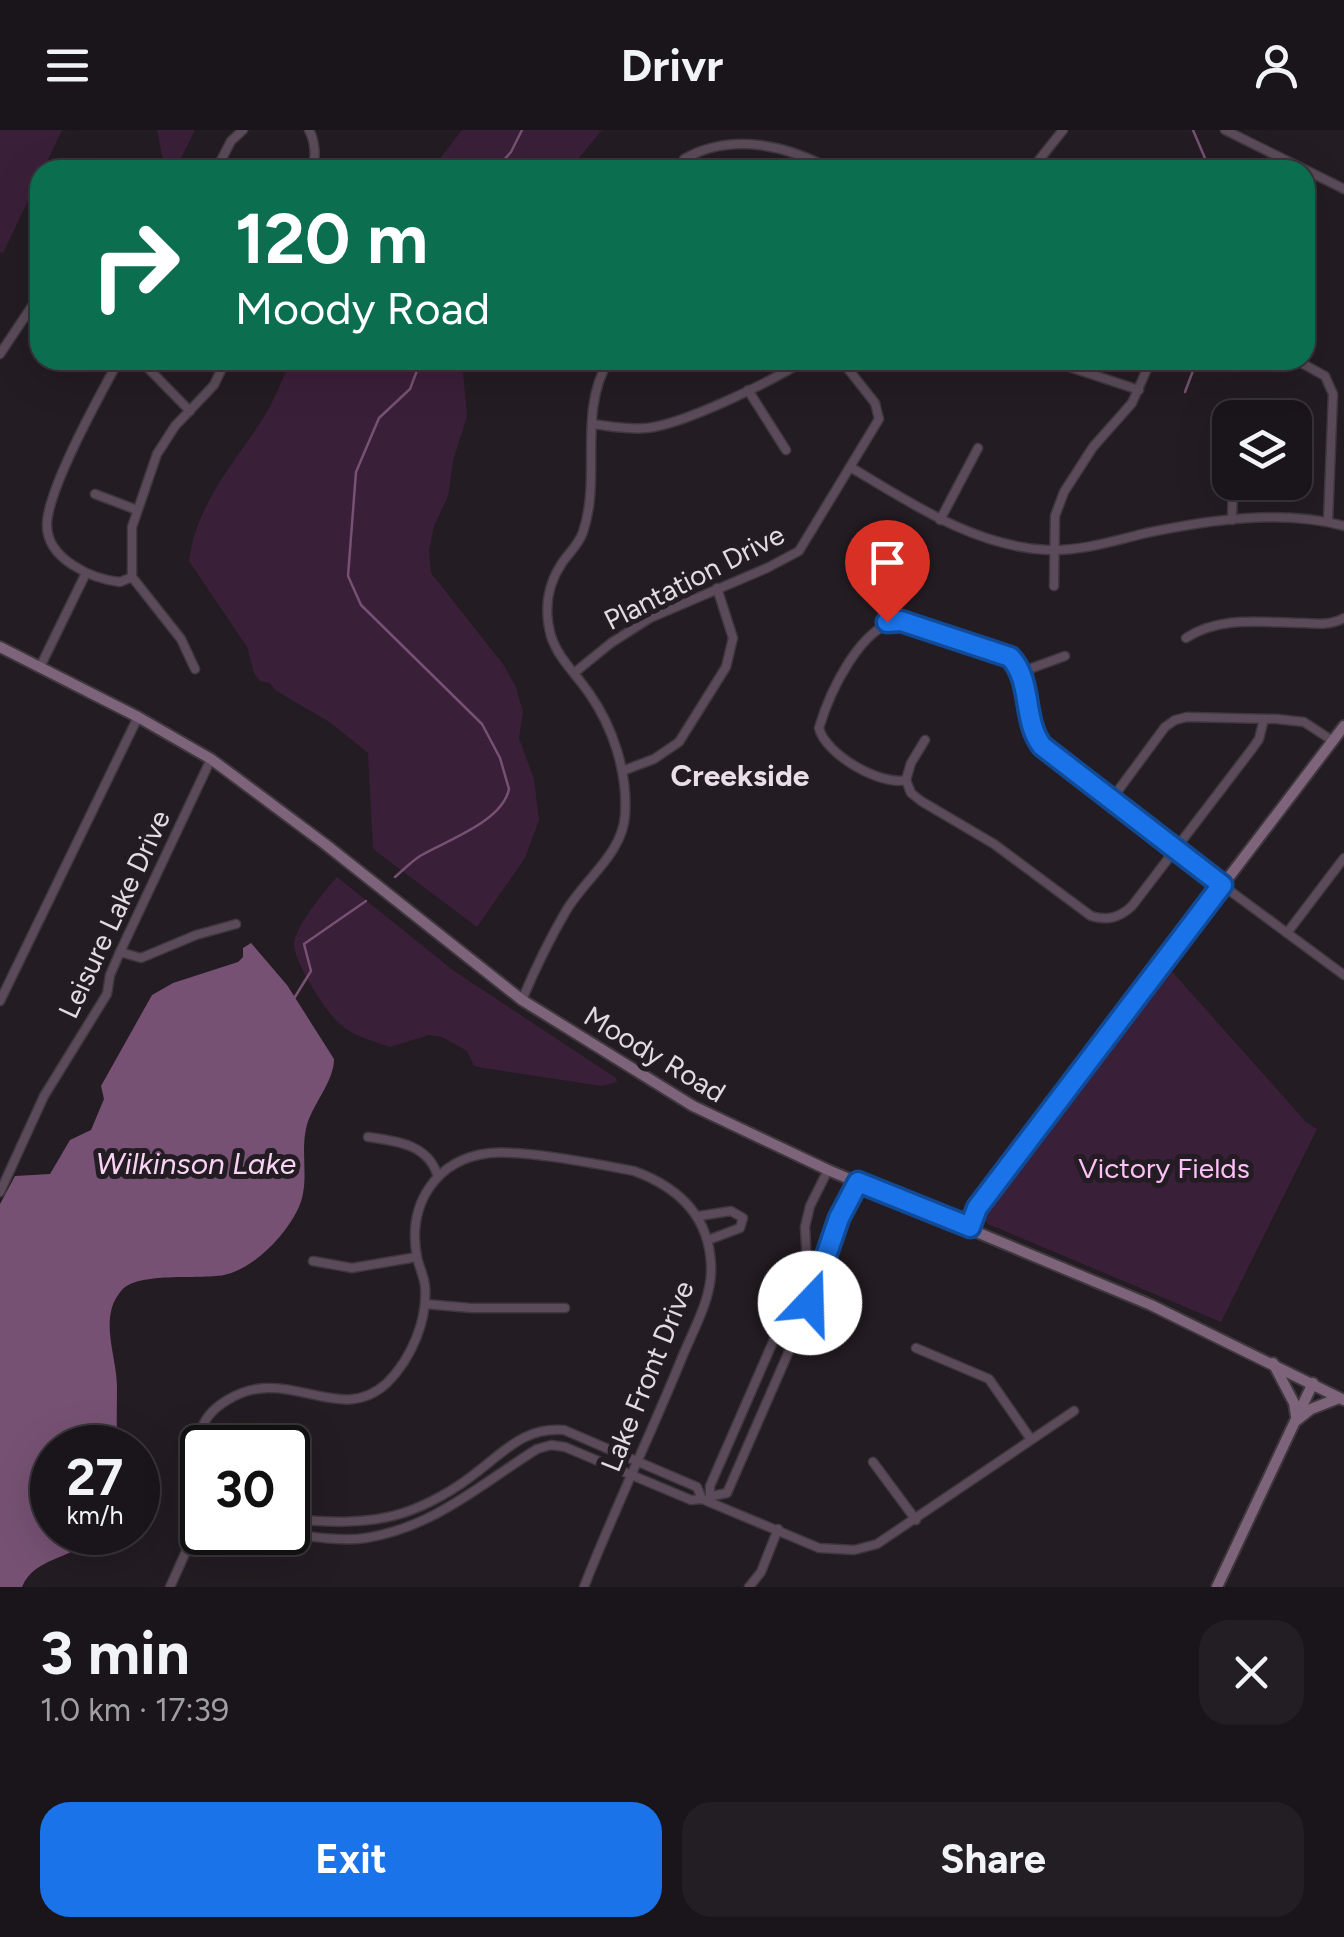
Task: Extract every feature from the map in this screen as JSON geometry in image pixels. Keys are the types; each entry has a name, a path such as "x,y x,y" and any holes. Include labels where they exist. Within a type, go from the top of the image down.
{"main road":[{"name":"Moody Road","path":"0,648 138,717 210,759 522,1000 693,1106 828,1170 1151,1305 1342,1399"},
{"path":"970,1227 977,1208 1344,726"},
{"path":"1273,1363 1294,1402 1296,1420"},
{"path":"1217,1587 1314,1383"},
{"path":"1296,1420 1342,1399"}],"street":[{"path":"221,160 231,141 243,130"},
{"path":"309,130 314,160"},
{"path":"1039,160 1063,130"},
{"path":"1225,130 1286,160"},
{"path":"684,159 718,145 752,144 809,160"},
{"path":"1315,175 1344,189"},
{"path":"0,354 30,309"},
{"path":"1315,368 1332,388 1328,522"},
{"path":"114,370 53,499 46,526 54,547 86,573 120,582 132,576"},
{"path":"150,370 190,411"},
{"path":"195,669 171,625 132,576 132,527 157,454 175,426 214,386 221,370"},
{"path":"522,1000 568,907 606,858 626,814 622,771 604,717 559,654 547,603 554,576 583,531 594,394 605,370"},
{"path":"592,424 650,428 748,390 787,370"},
{"name":"Plantation Drive","path":"574,673 638,625 799,551 877,427 879,411 848,370"},
{"path":"1078,370 1139,390"},
{"path":"1054,586 1055,516 1064,492 1093,447 1122,417 1146,370"},
{"path":"748,390 786,450"},
{"path":"940,520 978,448"},
{"path":"852,468 940,520 1003,541 1052,550 1087,548 1210,520 1328,522 1344,526"},
{"path":"95,494 137,510"},
{"path":"1232,500 1232,520"},
{"path":"40,667 86,573"},
{"path":"622,771 654,759 678,742 726,667 733,638 717,588"},
{"path":"1186,638 1202,628 1224,622 1326,624 1344,618"},
{"path":"906,780 878,778 836,752 821,738 819,728 825,707 848,666 877,627 887,622 901,621 1002,653 1015,662 1021,672 1037,739 1174,849 1344,975"},
{"path":"1021,672 1064,656"},
{"path":"1111,800 1165,727 1175,720 1228,716 1304,722 1334,740"},
{"path":"0,1000 138,717"},
{"path":"925,740 910,763 906,780 911,792 994,844 1082,910 1101,919 1125,913 1259,739 1264,719"},
{"name":"Leisure Lake Drive","path":"0,1192 44,1096 107,994 110,974 210,759"},
{"path":"1286,934 1344,858"},
{"path":"120,952 141,958 196,935 236,924"},
{"path":"204,1425 220,1404 253,1390 271,1388 342,1402 373,1394 396,1373 414,1343 425,1304 416,1218 437,1174 432,1161 412,1146 368,1136"},
{"name":"Lake Front Drive","path":"437,1174 456,1162 490,1154 600,1164 654,1178 674,1191 698,1216 708,1240 710,1283 699,1318 584,1587"},
{"path":"708,1499 710,1486 807,1264 810,1206 828,1170"},
{"path":"310,1536 364,1538 412,1526 450,1508 537,1449 551,1446 691,1500 727,1492 810,1303 839,1218 858,1182"},
{"path":"698,1216 731,1210 743,1218 740,1228 708,1240"},
{"path":"314,1260 352,1268 417,1256"},
{"path":"425,1304 564,1308"},
{"path":"916,1348 989,1379 1030,1438"},
{"path":"310,1520 350,1522 406,1511 475,1474 529,1432 546,1428 564,1430 698,1487 708,1499 819,1548 854,1550 877,1544 916,1520 1074,1411"},
{"path":"873,1462 916,1520"},
{"path":"406,1511 412,1526"},
{"path":"750,1587 761,1572 778,1528"},
{"path":"170,1587 184,1555"}],"green space":[{"path":"0,130 62,130 48,160 30,160 30,197 3,253"},
{"path":"157,130 195,130 180,160 163,160"},
{"path":"462,130 602,130 577,160 439,160"},
{"path":"287,370 463,371 467,416 453,461 448,496 434,526 429,551 431,573 503,664 516,687 523,712 519,738 534,779 539,820 525,858 477,927 373,849 368,753 331,723 275,690 270,683 260,681 247,647 189,561 208,503 275,396"},
{"path":"337,877 454,971 617,1082 602,1086 484,1068 474,1066 467,1051 442,1037 429,1035 390,1047 345,1028 311,986 294,943 305,918"},
{"name":"Victory Fields","path":"1167,966 1306,1122 1317,1129 1221,1322 988,1224 981,1215"}],"water":[{"name":"Wilkinson Lake","path":"251,943 287,985 334,1059 306,1129 301,1201 276,1241 235,1272 140,1281 121,1291 114,1302 110,1325 117,1425 30,1425 30,1555 64,1555 36,1569 22,1587 0,1587 0,1204 15,1176 50,1174 70,1140 91,1130 104,1099 101,1086 152,995 173,983 238,962 243,957 243,948"}],"waterway":[{"path":"504,160 522,130"},
{"path":"1193,130 1206,160"},
{"path":"395,877 420,856 485,820 504,801 509,789 500,758 482,724 361,605 348,576 356,472 379,418 410,389 417,370"},
{"path":"1185,392 1193,370"},
{"path":"293,1000 311,971 304,944 366,901"}],"district":[{"name":"Creekside","path":"740,775"}],"route":[{"path":"810,1303 839,1218 858,1182 970,1227 977,1208 1222,885 1042,746 1034,729 1021,672 1010,657 901,621 887,622"}]}
